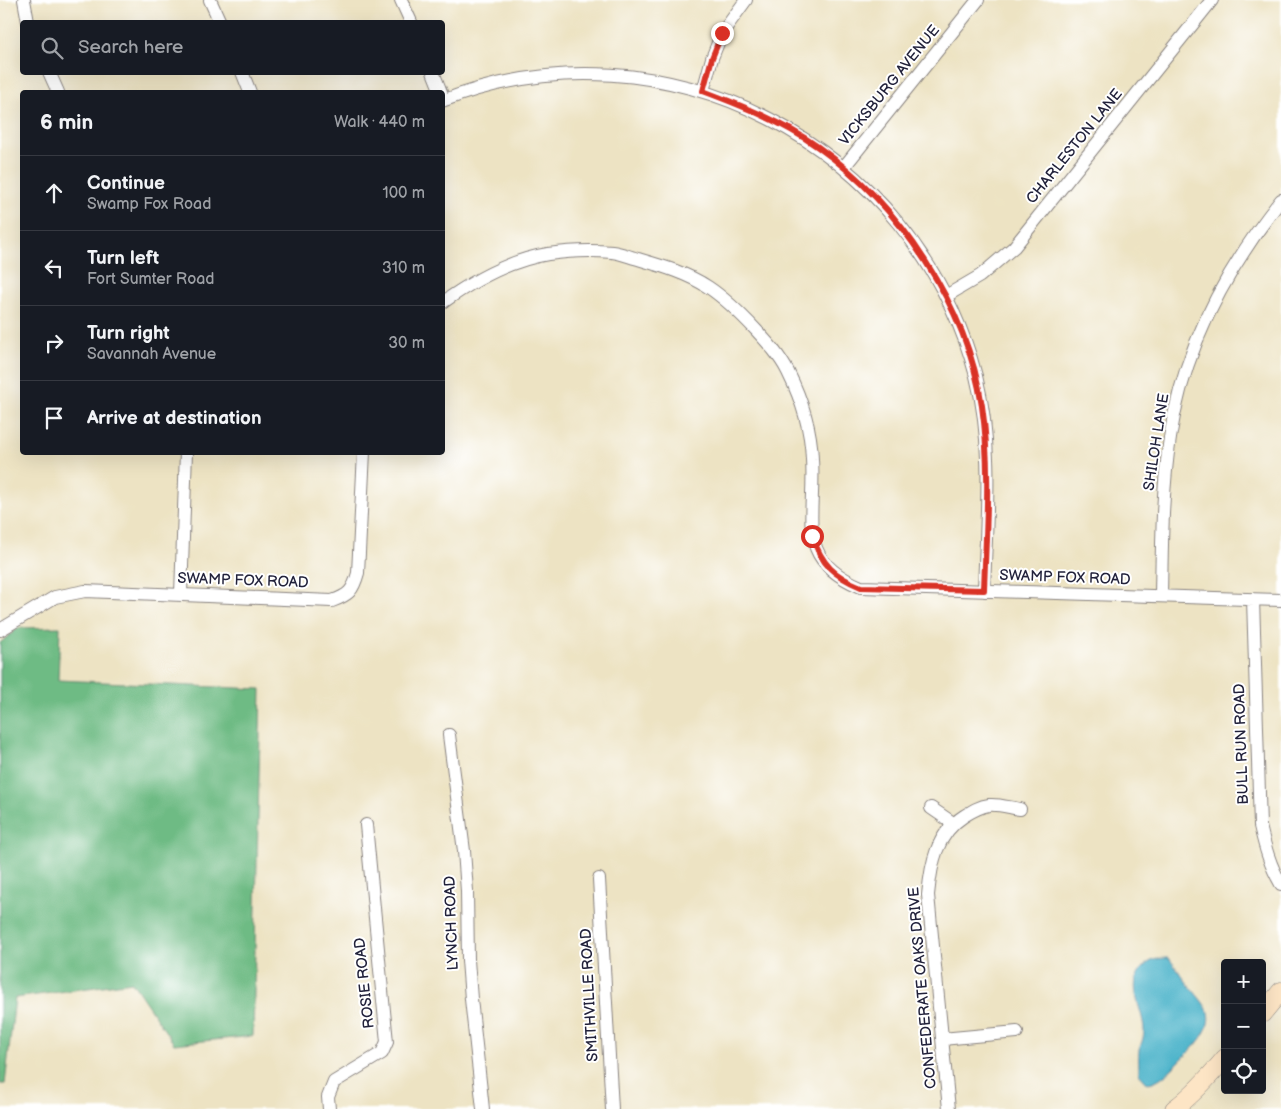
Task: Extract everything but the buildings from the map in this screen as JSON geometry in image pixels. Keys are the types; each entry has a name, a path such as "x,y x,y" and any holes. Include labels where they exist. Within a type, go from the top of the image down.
{"street":[{"path":"24,0 28,20"},
{"path":"210,0 219,20"},
{"path":"402,0 410,20"},
{"path":"703,91 712,58 722,33 746,0"},
{"name":"VICKSBURG AVENUE","path":"844,167 978,0"},
{"name":"CHARLESTON LANE","path":"946,296 980,276 1014,247 1212,0"},
{"path":"50,75 57,90"},
{"path":"243,75 249,90"},
{"path":"434,75 440,90"},
{"path":"445,97 519,79 561,75 625,75 656,80 703,91 750,109 784,126 817,146 844,167 868,189 896,220 921,253 946,296 976,376 982,404 988,470 984,590"},
{"name":"SHILOH LANE","path":"1161,596 1163,502 1170,437 1179,393 1194,348 1213,304 1256,231 1281,200"},
{"name":"SWAMP FOX ROAD","path":"445,301 465,286 494,271 521,261 548,254 586,251 614,252 676,271 707,286 738,310 772,348 788,371 808,430 812,459 812,536 818,553 828,567 844,580 861,587 1281,600"},
{"path":"181,594 186,455"},
{"name":"SWAMP FOX ROAD","path":"0,630 55,597 85,590 332,600 345,596 354,586 358,574 364,455"},
{"name":"BULL RUN ROAD","path":"1252,599 1260,826 1265,848 1273,870 1281,884"},
{"name":"LYNCH ROAD","path":"449,735 466,875 471,999 483,1109"},
{"name":"CONFEDERATE OAKS DRIVE","path":"949,1109 928,895 931,865 940,840 953,823 974,809 990,805 1020,809"},
{"path":"931,808 953,823"},
{"name":"ROSIE ROAD","path":"329,1109 328,1097 334,1082 382,1053 386,1042 366,825"},
{"name":"SMITHVILLE ROAD","path":"599,879 612,1109"},
{"path":"1266,1009 1281,991"},
{"path":"942,1039 1018,1032"},
{"path":"1174,1109 1186,1100 1221,1063"}],"green space":[{"path":"60,627 58,680 261,689 253,1036 174,1044 132,982 15,998 5,1084 0,1084 0,643 18,628"}],"water":[{"path":"1161,958 1168,958 1206,1007 1209,1015 1208,1023 1202,1038 1172,1069 1156,1081 1147,1083 1139,1074 1139,1050 1144,1031 1135,990 1136,982 1138,974 1148,963"}],"route":[{"path":"722,33 712,58 703,91 750,109 784,126 817,146 868,189 896,220 921,253 946,296 976,376 982,404 988,470 984,590 861,587 844,580 828,567 818,553 812,536"}]}
